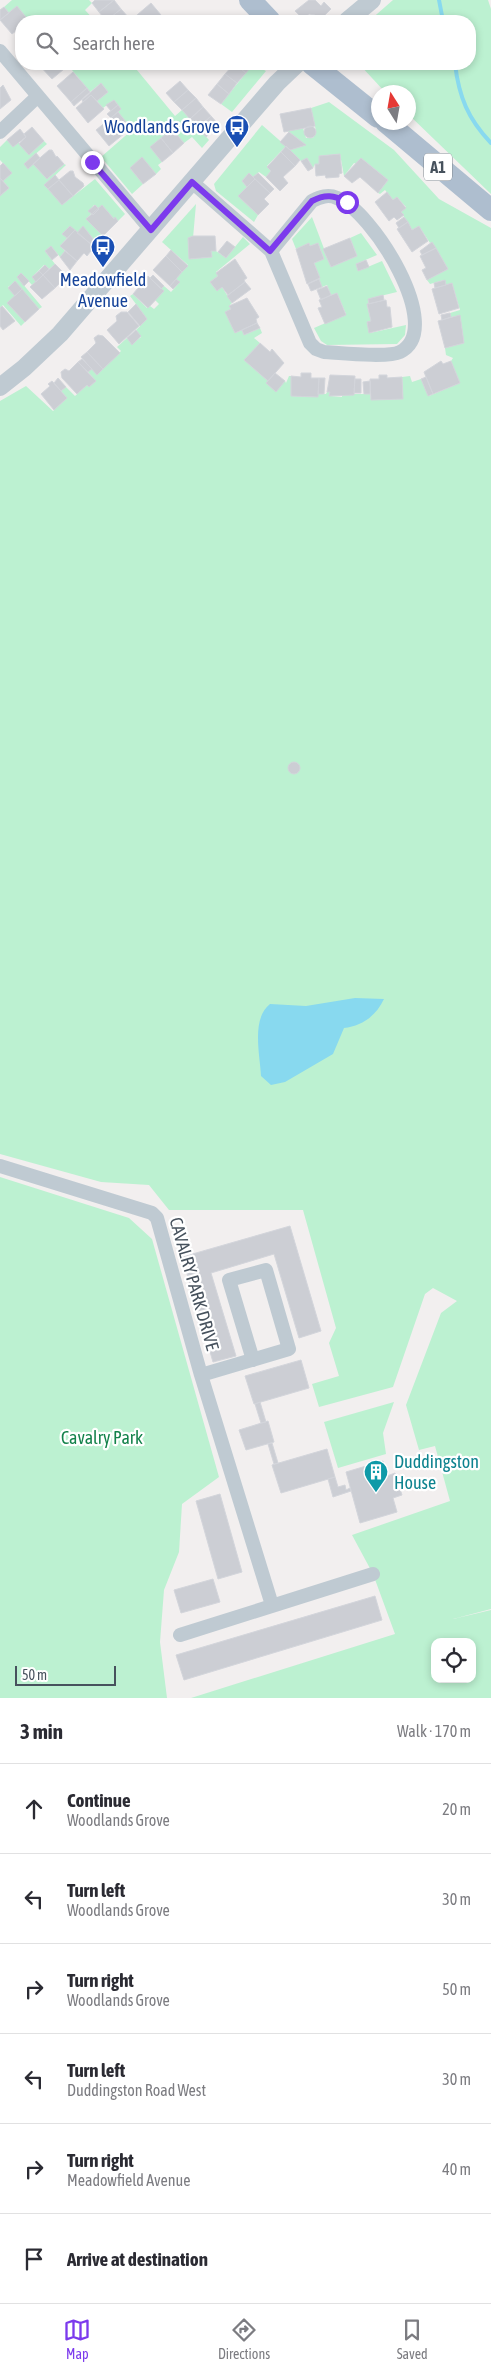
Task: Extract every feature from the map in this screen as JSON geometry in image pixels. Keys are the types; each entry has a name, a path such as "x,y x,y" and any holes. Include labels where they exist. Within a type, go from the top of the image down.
{"main road":[{"path":"250,0 264,15"},
{"path":"319,70 371,111"},
{"name":"A1","path":"396,130 491,210"}],"street":[{"path":"354,15 372,0"},
{"path":"0,51 15,69"},
{"path":"16,70 151,230"},
{"path":"0,387 54,340 277,83 291,70"},
{"path":"0,132 38,96"},
{"path":"192,182 270,251 310,342 316,349 324,352 393,354 410,345 416,333 416,321 403,278 380,238 347,202 331,196 320,197 312,201 270,251"},
{"name":"CAVALRY PARK DRIVE","path":"0,1166 152,1213 157,1218 201,1375 272,1606"},
{"name":"CAVALRY PARK DRIVE","path":"201,1375 253,1360 289,1349 266,1270 228,1280 253,1360"},
{"path":"180,1635 373,1574"}],"green space":[{"path":"12,0 89,0 92,3 85,10 90,15 24,15 17,7 9,13 4,7"},
{"path":"393,0 488,0 491,9 491,194 416,122 416,85 378,85 365,70 476,70 476,15 376,15"},
{"path":"72,70 137,70 175,116 182,110 209,140 202,148 192,137 184,143 172,129 162,162 158,165 161,169 156,174 142,158 130,168 143,184 132,194 101,157 132,130 118,112 121,109 114,100 103,108 97,101 108,92 101,83 90,92"},
{"path":"248,70 266,71 232,112 221,104"},
{"path":"329,102 394,150 439,199 491,228 491,1609 453,1619 491,1610 491,1698 191,1698 395,1634 373,1574 352,1535 450,1501 435,1446 419,1450 406,1405 441,1313 457,1301 433,1288 425,1294 393,1387 319,1407 312,1384 339,1376 329,1343 336,1328 303,1210 169,1210 149,1185 101,1182 0,1154 0,401 26,386 53,411 67,398 61,391 66,387 75,396 87,385 89,387 96,381 88,372 92,369 98,374 121,351 117,347 127,338 132,344 141,337 136,330 147,319 130,296 133,294 147,308 150,306 154,309 159,304 155,300 164,291 161,289 164,286 171,292 180,282 176,279 188,265 162,242 196,204 193,238 188,238 190,259 211,257 211,251 216,251 226,258 243,237 250,244 216,272 218,276 210,282 217,291 222,287 232,303 229,306 231,309 226,312 235,333 242,330 244,335 260,328 262,333 254,338 260,343 245,360 268,381 266,383 275,391 285,381 286,383 289,376 291,376 291,396 318,397 318,394 326,394 327,392 330,392 330,396 342,397 342,394 370,394 371,400 403,399 402,377 410,376 412,382 421,379 429,396 460,383 451,361 453,358 446,355 445,348 464,343 460,316 451,317 450,313 460,310 452,283 446,285 444,280 430,284 427,280 448,269 432,242 430,243 419,226 412,230 401,212 406,207 397,197 393,200 385,190 380,194 378,193 388,180 361,158 356,164 354,163 344,176 340,154 319,156 319,164 315,164 313,168 307,158 301,161 290,150 305,145 288,131 303,128 306,138 313,138 316,131 311,108"},
{"path":"262,125 286,146 267,166 271,171 266,177 259,172 253,177 249,173 242,181 247,187 238,196 258,215 254,222 216,191 214,184"},
{"path":"7,140 18,142 29,155 44,141 47,144 24,164 28,168 33,164 47,179 64,164 66,165 45,185 62,205 95,179 125,214 118,221 102,205 99,209 94,205 89,211 91,214 86,219 103,236 97,243 83,227 77,233 70,226 63,234 67,238 60,246 65,251 60,257 51,246 45,251 55,264 49,269 44,265 32,277 36,282 32,285 21,273 17,277 42,307 39,309 15,282 8,287 15,296 7,303 25,322 21,326 3,305 0,308 0,196 9,188 3,181 12,173 0,160 0,147"},
{"path":"312,217 331,267 357,256 350,238 361,233 377,255 356,264 358,271 382,261 397,292 368,299 369,304 367,305 371,321 367,323 370,333 406,325 405,335 397,344 327,345 321,341 314,328 346,314 337,293 331,295 327,285 322,287 314,263 324,259 318,243 310,246 309,243 296,249 292,239"},
{"name":"Cavalry Park","path":"0,1177 129,1218 152,1239 219,1477 182,1504 179,1552 164,1590 160,1642 167,1698 0,1698"},
{"path":"394,1402 383,1433 386,1454 338,1468 324,1422"}],"water":[{"path":"355,998 384,999 368,1019 357,1025 344,1028 333,1054 285,1082 271,1085 261,1076 258,1048 260,1018 270,1004 306,1006"}],"building":[{"path":"95,0 114,0 99,12 92,3"},
{"path":"114,0 121,9 114,15 101,15 99,12"},
{"path":"309,0 315,0 321,6 324,2 331,9 325,15 299,15 295,11"},
{"path":"151,3 161,15 137,15"},
{"path":"17,6 24,15 15,15 15,32 12,34 0,20"},
{"path":"4,7 9,13 0,20 0,10"},
{"path":"121,9 126,15 114,15"},
{"path":"44,70 63,70 52,79"},
{"path":"229,70 242,70 246,73 237,83 225,74"},
{"path":"73,72 87,88 71,102 57,86"},
{"path":"225,74 237,83 229,94 217,84"},
{"path":"180,81 188,90 174,102 166,93"},
{"path":"101,83 108,92 97,101 91,95 83,102 82,100"},
{"path":"217,84 229,94 221,104 208,95"},
{"path":"3,85 11,100 0,109 0,88"},
{"path":"87,88 90,92 74,106 71,102"},
{"path":"188,90 196,98 182,110 174,102"},
{"path":"91,95 104,109 88,123 76,108"},
{"path":"196,98 203,107 190,119 182,110"},
{"path":"114,100 118,105 111,111 106,105"},
{"path":"118,105 121,109 111,118 107,114"},
{"path":"203,107 211,116 198,128 190,119"},
{"path":"311,108 315,126 284,132 280,114"},
{"path":"118,112 131,128 109,146 96,130"},
{"path":"211,116 219,125 206,137 198,128"},
{"path":"308,126 312,126 316,132 312,138 308,138 304,134 304,130"},
{"path":"32,127 44,141 29,155 19,144 26,137 24,134"},
{"path":"20,129 26,137 13,147 7,140"},
{"path":"172,129 184,143 173,153 161,138"},
{"path":"289,132 306,145 290,150 280,142"},
{"path":"161,138 173,153 162,162 150,147"},
{"path":"286,146 300,160 295,166 281,152"},
{"path":"49,150 52,150 56,157 64,164 47,179 33,164"},
{"path":"281,152 295,166 283,177 288,183 280,191 266,177 271,171 267,167"},
{"path":"36,153 40,158 28,169 24,164"},
{"path":"340,154 342,173 339,174 339,177 326,178 325,175 316,176 315,164 319,164 319,156"},
{"path":"142,157 156,174 143,184 130,168"},
{"path":"307,158 313,168 308,171 301,161"},
{"path":"361,158 388,180 378,193 360,177 352,183 344,176"},
{"path":"3,163 12,173 3,181 0,178 0,166"},
{"path":"70,171 73,171 75,177 84,186 73,196 59,180"},
{"path":"249,173 255,179 247,187 242,181"},
{"path":"258,173 274,189 270,193 253,177"},
{"path":"55,175 59,180 48,189 44,185"},
{"path":"0,178 9,188 0,196"},
{"path":"255,179 270,193 264,199 269,204 258,215 238,196"},
{"path":"59,180 73,196 62,205 48,189"},
{"path":"387,192 393,200 397,197 406,208 401,212 404,215 397,220 394,217 389,221 375,202"},
{"path":"95,205 99,209 93,215 88,211"},
{"path":"102,205 118,221 103,236 86,219"},
{"path":"404,217 408,222 399,228 396,223"},
{"path":"408,222 412,230 419,226 428,241 412,252 397,229"},
{"path":"70,226 75,230 67,238 62,234"},
{"path":"83,226 94,240 91,244 77,233"},
{"path":"75,230 94,247 87,256 84,253 77,261 60,246"},
{"path":"193,236 215,236 216,251 211,251 212,257 189,259 188,238"},
{"path":"350,238 357,256 331,267 323,249"},
{"path":"227,241 235,247 226,258 218,252"},
{"path":"432,242 436,248 422,255 420,251"},
{"path":"309,243 310,246 318,243 324,259 314,263 320,278 307,284 296,249"},
{"path":"51,246 58,255 52,260 45,251"},
{"path":"436,248 448,269 427,280 422,270 426,268 420,256"},
{"path":"171,250 188,266 182,272 166,256"},
{"path":"65,251 77,261 70,270 60,257"},
{"path":"166,256 182,272 170,286 153,270"},
{"path":"235,259 247,278 244,280 245,282 228,295 222,287 217,291 210,282 218,276 216,273"},
{"path":"366,260 369,267 358,271 356,264"},
{"path":"55,264 67,276 55,288 43,275"},
{"path":"45,265 49,269 43,275 39,271"},
{"path":"39,271 43,275 36,282 32,277"},
{"path":"21,273 29,281 24,286 17,277"},
{"path":"43,275 55,288 42,299 30,287"},
{"path":"153,275 164,286 161,289 150,278"},
{"path":"148,276 164,291 148,308 133,294"},
{"path":"176,279 180,282 173,289 170,286"},
{"path":"319,279 322,287 311,291 308,284"},
{"path":"445,280 446,285 435,288 434,283"},
{"path":"15,281 22,289 15,296 8,288"},
{"path":"245,282 251,289 232,303 227,296"},
{"path":"452,283 459,308 439,314 432,289"},
{"path":"327,286 331,295 321,300 317,290"},
{"path":"22,289 39,309 25,322 7,303"},
{"path":"337,293 346,315 325,324 318,308 322,307 319,300"},
{"path":"383,295 384,300 369,304 368,299"},
{"path":"247,298 259,317 256,319 257,323 235,333 225,312 231,309 229,306"},
{"path":"386,300 387,307 390,307 392,327 369,333 367,322 371,321 367,304"},
{"path":"136,304 147,319 140,326 128,312"},
{"path":"2,306 15,321 3,330 0,326 0,308"},
{"path":"121,312 127,312 139,326 119,344 107,330 117,321 116,316"},
{"path":"450,313 451,317 442,320 441,315"},
{"path":"460,315 464,343 445,348 438,321"},
{"path":"257,323 260,328 244,335 242,330"},
{"path":"136,330 141,336 132,345 127,338"},
{"path":"98,335 103,336 120,353 103,369 87,352 96,343 94,338"},
{"path":"260,343 270,352 272,349 284,363 268,381 244,360"},
{"path":"87,352 103,369 97,375 81,357"},
{"path":"82,359 92,369 88,372 78,362"},
{"path":"441,361 443,364 451,361 460,383 433,394 424,372"},
{"path":"78,362 96,381 89,387 87,385 77,394 62,378 61,372 65,369 69,371"},
{"path":"275,373 285,381 276,392 266,383"},
{"path":"301,373 311,373 311,378 319,378 318,397 291,396 291,376 301,377"},
{"path":"330,375 355,376 354,395 329,396 330,392 327,392"},
{"path":"379,375 387,375 387,378 402,377 403,399 371,400 370,379 379,379"},
{"path":"426,377 433,394 428,396 421,379"},
{"path":"58,378 66,387 61,391 54,383"},
{"path":"319,378 325,378 324,394 318,394"},
{"path":"355,379 361,379 361,393 354,393"},
{"path":"52,381 67,398 54,410 41,394 50,386 48,384"},
{"path":"370,381 370,394 364,394 363,382"},
{"path":"294,762 300,768 294,774 288,768"},
{"path":"290,1226 321,1331 299,1338 274,1254 211,1273 236,1356 213,1362 182,1257"},
{"path":"301,1360 309,1388 254,1404 245,1376"},
{"path":"260,1402 266,1422 261,1423 255,1404"},
{"path":"268,1421 274,1442 246,1450 239,1430"},
{"path":"272,1443 278,1463 274,1464 268,1444"},
{"path":"327,1449 335,1477 281,1493 272,1465"},
{"name":"Duddingston House","path":"383,1461 387,1476 395,1473 402,1495 393,1498 397,1512 360,1523 346,1472"},
{"path":"335,1477 338,1487 345,1485 346,1490 350,1488 351,1491 333,1497 328,1479"},
{"path":"220,1494 242,1572 218,1579 196,1501"},
{"path":"213,1579 220,1602 181,1613 174,1590"},
{"path":"375,1596 382,1620 184,1680 176,1655"}],"waterway":[{"path":"439,0 442,15"},
{"path":"456,70 459,87 466,107 476,125 491,143"}],"place":[{"name":"Woodlands Grove","path":"237,148"},
{"name":"Meadowfield Avenue","path":"103,268"},
{"name":"Duddingston House","path":"376,1493"}],"route":[{"path":"92,162 151,230 192,182 270,251 312,201 320,197 331,196 347,202"}]}
